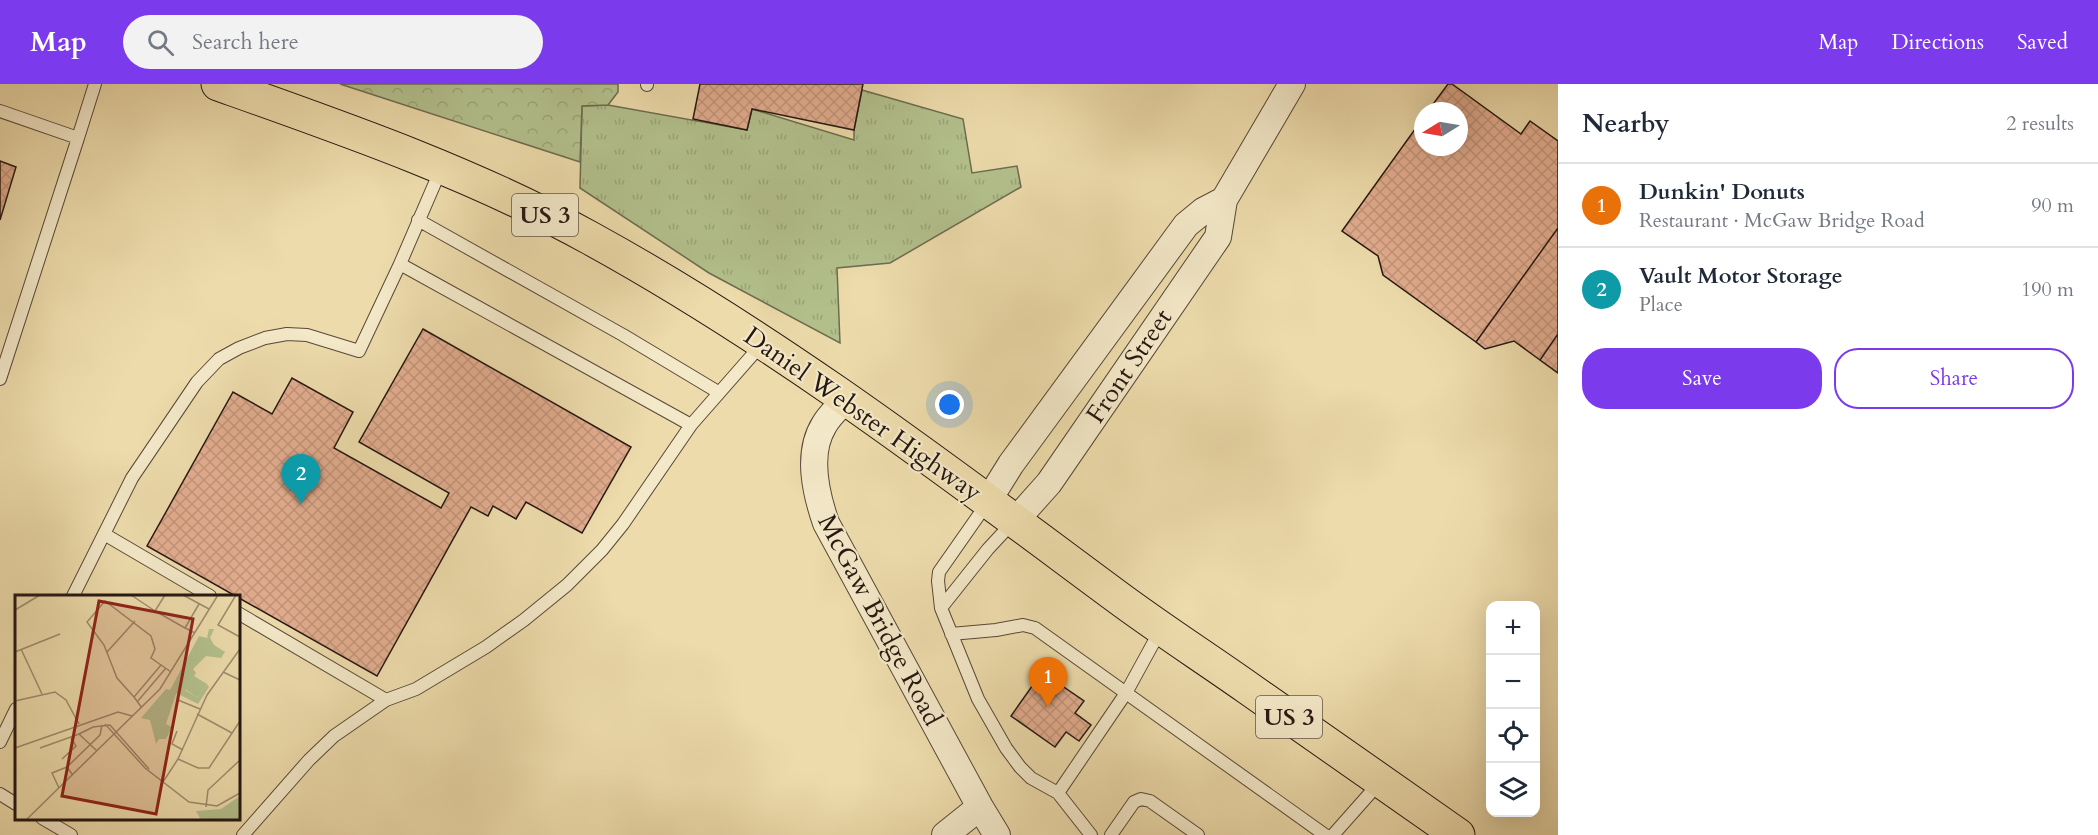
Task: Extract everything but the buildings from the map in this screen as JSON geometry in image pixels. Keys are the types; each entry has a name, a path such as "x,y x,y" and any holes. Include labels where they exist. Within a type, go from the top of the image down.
{"main road":[{"name":"Daniel Webster Highway","path":"218,84 399,149 442,167 515,199 661,278 763,343 845,400 1015,520 1162,628 1458,835"}],"street":[{"name":"Front Street","path":"1015,520 1049,483 1218,237 1224,200 1292,84"},
{"name":"Front Street","path":"988,501 1011,464 1186,225 1203,211 1224,200"},
{"name":"McGaw Bridge Road","path":"845,400 823,426 816,448 817,498 831,533 997,835"},
{"path":"945,835 980,807"}],"lane":[{"path":"0,379 95,84"},
{"path":"0,111 78,138"},
{"path":"74,595 132,478 158,436 197,382 219,359 265,338 287,334 307,335 359,351 442,167"},
{"path":"418,220 623,335 718,392"},
{"path":"400,264 691,425"},
{"path":"243,835 309,760 334,736 386,700 416,689 486,647 567,585 602,550 623,524 691,425 763,343"},
{"path":"988,501 939,572 941,608 978,699 1006,748 1031,778 1058,793 1091,835"},
{"path":"941,608 987,549 1015,520"},
{"path":"104,534 207,595"},
{"path":"240,614 386,700"},
{"path":"951,634 1023,625 1035,628 1325,835"},
{"path":"1058,793 1126,693 1162,628"},
{"path":"0,742 15,712"},
{"path":"1333,835 1381,781"},
{"path":"0,794 15,803"},
{"path":"1111,835 1134,802 1141,800 1150,801 1198,835"},
{"path":"44,820 71,835"}],"green space":[{"path":"340,84 618,84 618,92 608,105 582,106 580,162"},
{"path":"862,90 963,119 972,173 1017,166 1021,187 890,263 837,268 840,343 709,273 580,188 582,106 608,105 747,130 752,109 854,140"}],"place":[{"name":"Vault Motor Storage","path":"301,504"},
{"name":"Dunkin' Donuts","path":"1048,707"}]}
